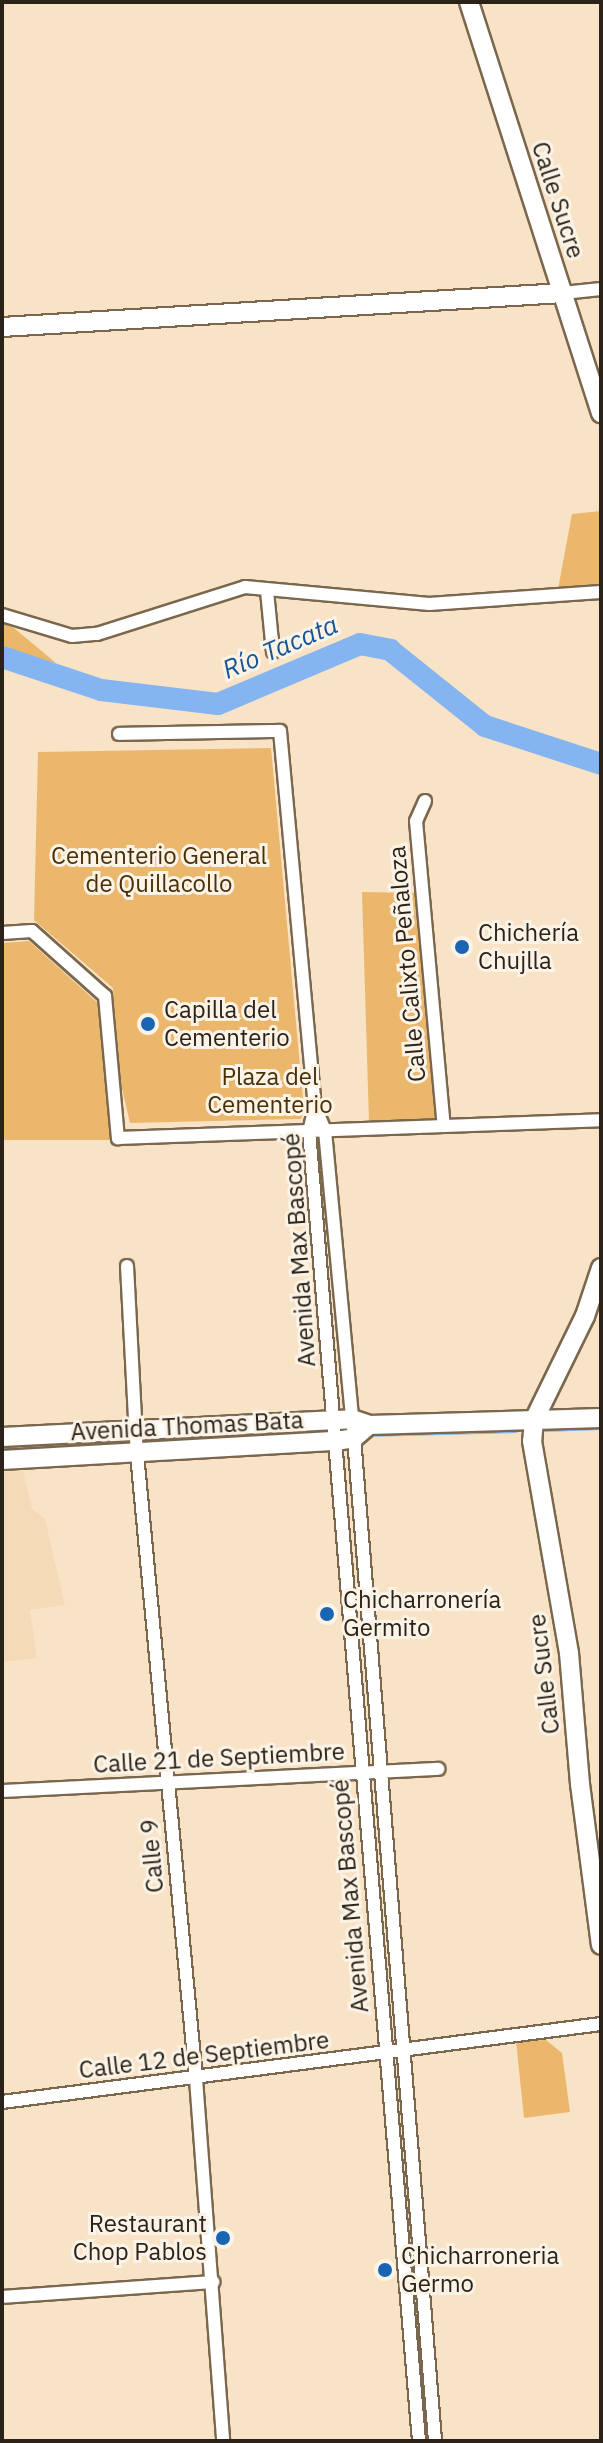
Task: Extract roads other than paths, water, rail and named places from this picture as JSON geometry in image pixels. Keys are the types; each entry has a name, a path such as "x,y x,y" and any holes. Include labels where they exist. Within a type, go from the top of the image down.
{"main road":[{"name":"Calle Sucre","path":"469,2 601,413"},
{"path":"2,327 563,293"},
{"name":"Calle Sucre","path":"601,1268 585,1316 534,1420 532,1441 569,1653 580,1784 601,1945"},
{"name":"Avenida Thomas Bata","path":"2,1437 352,1422 601,1418"},
{"path":"345,1440 352,1422"},
{"name":"Avenida Thomas Bata","path":"2,1460 345,1440"}],"street":[{"path":"563,293 601,289"},
{"path":"2,615 72,636 97,634 245,587 429,604 601,592"},
{"path":"267,591 273,652"},
{"path":"119,734 280,731 315,1106"},
{"name":"Calle Calixto Peñaloza","path":"425,801 416,821 444,1126"},
{"path":"2,933 32,931 105,996 118,1138 601,1120"},
{"name":"Avenida Max Bascopé","path":"315,1106 309,1131 352,1422"},
{"name":"Avenida Max Bascopé","path":"315,1106 325,1131 352,1422 345,1440 362,1772 419,2441"},
{"name":"Calle 9","path":"127,1266 135,1432 196,2079 223,2441"},
{"name":"Avenida Max Bascopé","path":"345,1440 378,1772 435,2441"},
{"name":"Calle 21 de Septiembre","path":"2,1791 438,1769"},
{"name":"Calle 12 de Septiembre","path":"2,2102 601,2024"},
{"path":"2,2297 213,2282"}],"waterway":[{"name":"Río Tacata","path":"2,657 101,690 218,704 360,644 390,650 485,726 601,764"},
{"path":"545,1430 601,1428"},
{"path":"366,1435 516,1431"},
{"path":"2,1450 58,1448"}],"place":[{"name":"Chichería Chujlla","path":"462,947"},
{"name":"Capilla del Cementerio","path":"148,1024"},
{"name":"Chicharronería Germito","path":"327,1614"},
{"name":"Restaurant Chop Pablos","path":"223,2238"},
{"name":"Chicharroneria Germo","path":"385,2270"}],"park label":[{"name":"Cementerio General de Quillacollo","path":"159,870"},
{"name":"Plaza del Cementerio","path":"270,1091"}]}
